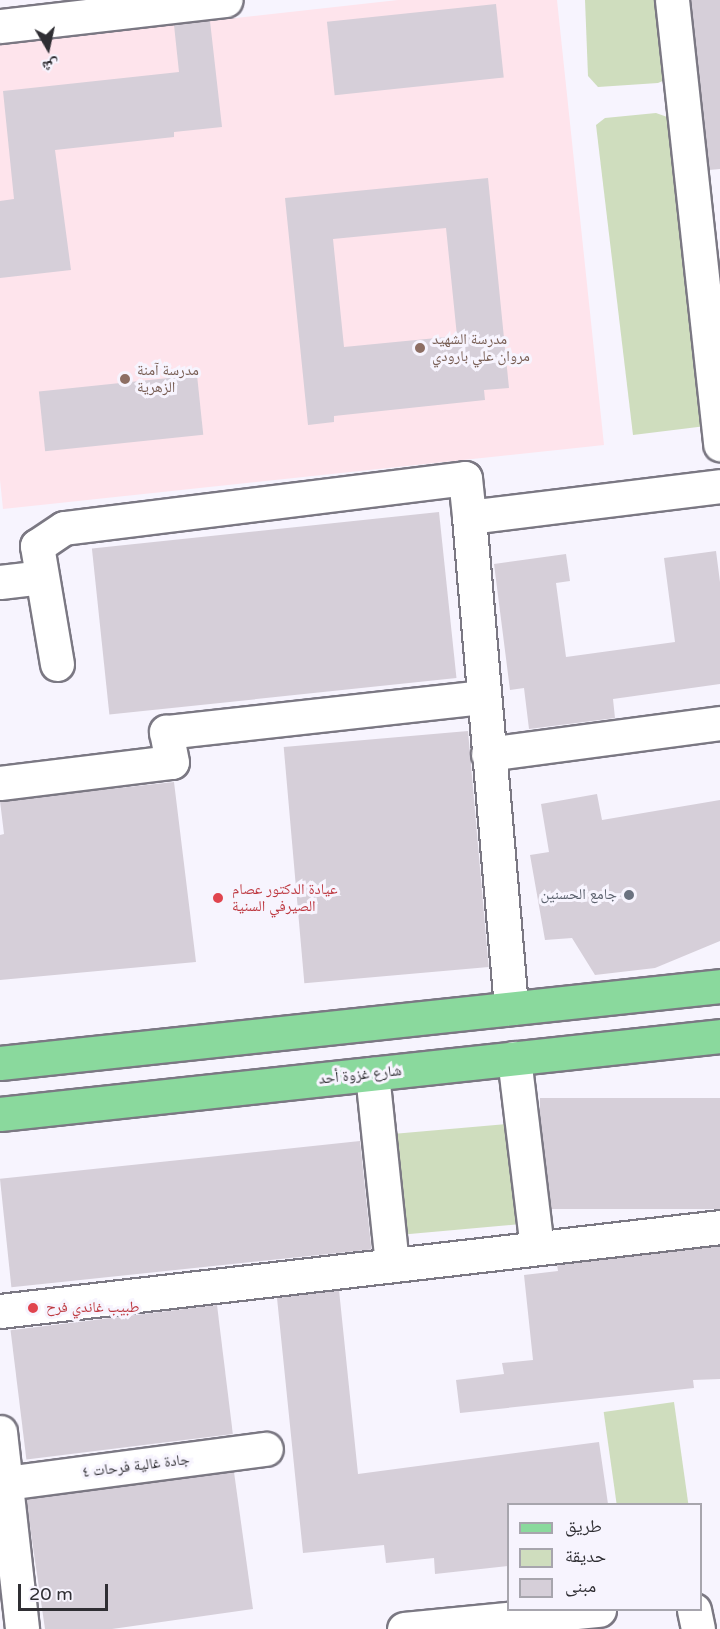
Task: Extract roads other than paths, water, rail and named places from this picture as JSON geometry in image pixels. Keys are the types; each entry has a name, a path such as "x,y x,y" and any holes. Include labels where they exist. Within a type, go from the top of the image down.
{"main road":[{"path":"0,1063 720,986"},
{"name":"شارع غزوة أحد","path":"0,1114 720,1036"}],"street":[{"path":"0,26 226,0"},
{"path":"672,0 710,259 720,444"},
{"path":"57,664 37,546 64,528 465,478 511,1008"},
{"path":"469,517 720,486"},
{"path":"0,582 42,578"},
{"path":"0,783 172,762 166,732 483,697"},
{"path":"488,754 720,723"},
{"path":"514,1058 537,1248"},
{"path":"372,1074 392,1265"},
{"path":"0,1311 720,1227"},
{"path":"0,1432 22,1629"},
{"name":"جادة غالية فرحات ٤","path":"6,1483 266,1449"},
{"path":"702,1599 720,1597"},
{"path":"404,1629 471,1626 591,1611"},
{"path":"694,1611 698,1629"}],"place":[{"name":"مدرسة الشهيد مروان علي بارودي","path":"420,348"},
{"name":"مدرسة آمنة الزهرية","path":"125,379"},
{"name":"جامع الحسنين","path":"629,895"},
{"name":"عيادة الدكتور عصام الصيرفي السنية","path":"218,898"},
{"name":"طبيب غاندي فرح","path":"33,1308"}]}
